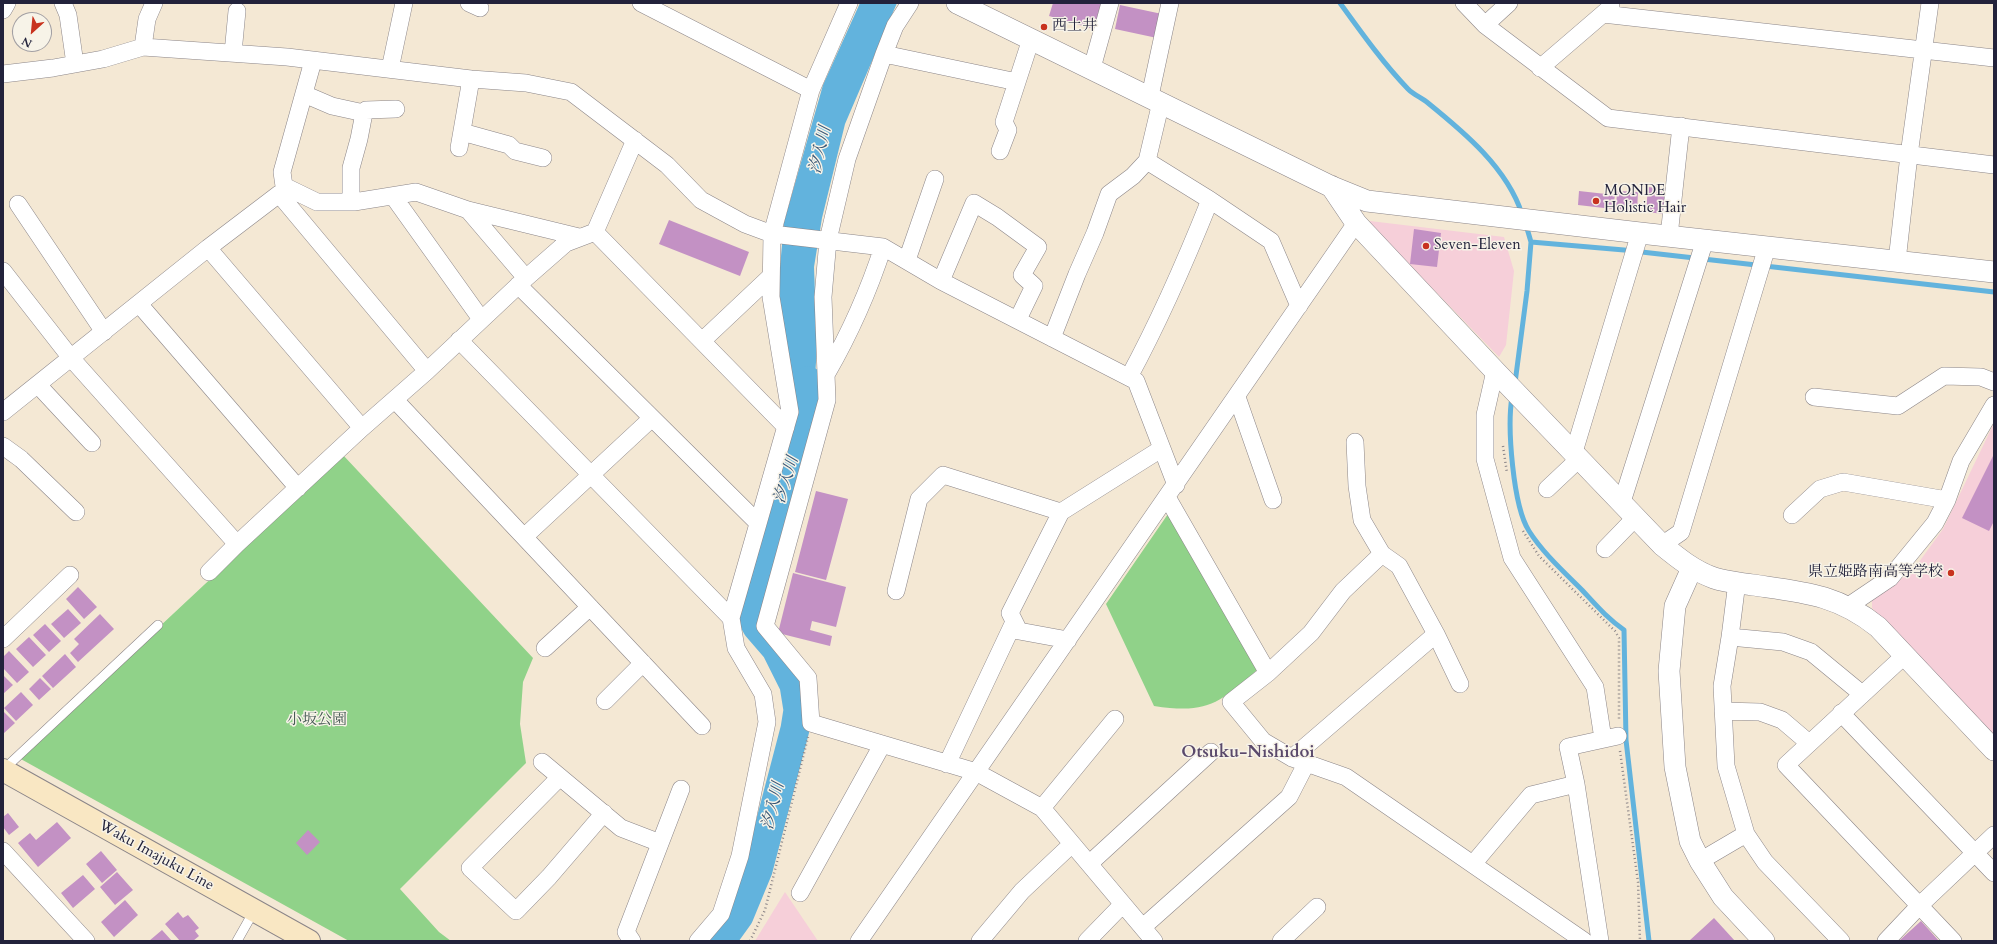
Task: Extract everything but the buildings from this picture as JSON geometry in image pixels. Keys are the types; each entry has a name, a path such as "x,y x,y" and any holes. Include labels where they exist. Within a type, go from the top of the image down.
{"main road":[{"name":"Waku Imajuku Line","path":"3,770 309,941"}],"street":[{"path":"3,10 8,3"},
{"path":"63,3 68,15 75,64"},
{"path":"143,47 147,19 154,3"},
{"path":"390,69 404,3"},
{"path":"641,3 812,90"},
{"path":"698,941 721,914 738,864 767,722 763,694 736,648 731,618 757,522 790,412 771,297 772,234 812,90 849,3"},
{"path":"910,3 895,26 847,159 828,240 823,297 827,400 765,626 808,678 811,723 976,772 1042,808 1122,905 1154,941"},
{"path":"957,3 1330,186 1367,201 1636,247 1669,236 1701,255 1763,261 1897,261 1994,272"},
{"path":"1092,68 1110,3"},
{"path":"1052,338 1095,233 1109,194 1133,176 1147,160 1170,3"},
{"path":"1464,3 1485,26 1608,118 1994,165"},
{"path":"1485,26 1509,3"},
{"path":"1897,261 1909,155 1930,3"},
{"path":"1540,68 1609,8 1994,58"},
{"path":"233,53 237,10"},
{"path":"1000,151 1008,130 1004,122 1031,39"},
{"path":"3,74 103,59 143,47 233,53 471,79 526,83 571,92 667,165 701,200 745,224 772,234 883,247 941,281 1136,381 1161,449 1171,491 1268,673"},
{"path":"884,54 1017,82"},
{"path":"313,61 282,172 282,190 428,371"},
{"path":"471,79 460,140 509,145 515,151 543,158"},
{"path":"304,94 332,106 364,113"},
{"path":"351,202 351,168 360,139 364,113 366,110 396,109"},
{"path":"1669,236 1681,126"},
{"path":"595,232 635,140"},
{"path":"1147,160 1271,241 1300,306"},
{"path":"907,260 935,179"},
{"path":"1330,186 1356,223 1662,545 1692,568 1715,578 1814,594 1836,601 1847,607 1878,627 1994,750"},
{"path":"282,190 317,202 351,202 416,192 468,210 578,237"},
{"path":"3,412 282,190"},
{"path":"392,196 481,319"},
{"path":"1128,377 1148,342 1184,265 1210,200"},
{"path":"941,281 974,203 997,217 1038,247 1022,275 1034,286 1018,320"},
{"path":"18,204 104,332"},
{"path":"468,210 522,281 652,418 757,522"},
{"path":"859,941 1356,223"},
{"path":"209,572 362,428 428,371 522,281 566,243 578,237 595,232"},
{"path":"595,232 786,427"},
{"path":"827,373 840,352 870,286 883,247"},
{"path":"1547,489 1577,455 1636,247"},
{"path":"208,248 362,428"},
{"path":"1605,549 1629,510 1701,255"},
{"path":"1662,545 1681,532 1763,261"},
{"path":"3,271 71,358 237,544"},
{"path":"702,341 771,276"},
{"path":"139,304 298,488"},
{"path":"459,340 731,618"},
{"path":"1495,371 1485,414 1484,459 1512,558 1595,687 1611,738 1568,747 1576,784 1600,941"},
{"path":"1814,396 1898,406 1944,376 1981,377 1994,382"},
{"path":"38,385 92,443"},
{"path":"1237,397 1273,500"},
{"path":"395,400 702,726"},
{"path":"1847,607 1890,578 1935,523 1947,500 1962,461 1994,405"},
{"path":"524,537 652,418"},
{"path":"1355,442 1357,486 1362,520 1382,554 1399,566 1436,634 1460,684"},
{"path":"3,446 21,459 76,512"},
{"path":"1068,640 1019,631 1010,613 1061,512 1161,449"},
{"path":"896,591 919,499 944,475 1061,512"},
{"path":"1792,515 1820,489 1843,482 1947,500"},
{"path":"1382,554 1343,591 1311,633 1268,673 1231,702 1263,741 1299,760 1346,777 1584,941"},
{"path":"1692,568 1675,606 1669,671 1675,768 1690,841 1700,861 1723,897 1764,941"},
{"path":"3,640 70,575"},
{"path":"1737,582 1722,686 1726,766 1746,834 1765,862 1841,941"},
{"path":"544,648 590,607"},
{"path":"947,764 1014,622"},
{"path":"1143,927 1289,797 1299,760 1436,634"},
{"path":"1730,637 1783,642 1812,652 1862,694"},
{"path":"1904,656 1786,765 1953,941"},
{"path":"605,701 643,663"},
{"path":"1723,711 1760,712 1782,720 1809,743"},
{"path":"1841,713 1994,873"},
{"path":"1042,808 1115,719"},
{"path":"800,893 882,745"},
{"path":"1088,864 1211,752"},
{"path":"542,762 559,778 621,828 660,843"},
{"path":"559,778 470,868 516,911 549,877 604,813"},
{"path":"1473,864 1531,795 1576,784"},
{"path":"632,941 626,932 681,789"},
{"path":"1700,861 1746,834"},
{"path":"1886,941 1920,905 1994,835"},
{"path":"980,941 1022,891 1072,844"},
{"path":"3,851 86,941"},
{"path":"1087,941 1122,905"},
{"path":"1281,941 1317,907"}],"lane":[{"path":"3,770 158,625"},
{"path":"237,941 254,911"}],"path":[{"path":"750,941 765,910 811,723"}],"shaded area":[{"path":"1370,221 1504,237 1514,271 1506,345 1499,357 1370,224"},
{"name":"県立姫路南高等学校","path":"1994,423 1994,738 1872,608 1872,600 1897,583 1919,562 1943,529"},
{"path":"785,892 818,941 755,941"}],"green space":[{"name":"小坂公園","path":"343,455 533,658 523,682 520,724 526,763 400,889 439,932 451,941 349,941 19,758"},
{"path":"1168,514 1257,666 1256,671 1221,699 1211,704 1187,709 1154,706 1106,604"}],"water":[{"path":"860,3 897,3 845,124 822,218 814,267 817,348 813,405 779,470 797,406 778,290 784,222 823,85"}],"waterway":[{"path":"1340,3 1381,58 1408,89 1428,103 1483,152 1506,181 1522,214"},
{"path":"1515,383 1527,291 1531,242 1526,225"},
{"path":"1531,242 1624,250 1994,292"},
{"name":"汐入川","path":"721,941 739,916 758,870 795,729 798,710 794,685 776,649 757,627 751,616 750,597 804,425 808,381"},
{"path":"1512,397 1510,427 1511,446 1515,486 1523,519 1529,531 1554,562 1612,621 1624,630 1626,740 1649,941"}],"place":[{"name":"西土井","path":"1044,27"},
{"name":"MONDE Holistic Hair","path":"1596,201"},
{"name":"Seven-Eleven","path":"1426,246"},
{"name":"県立姫路南高等学校","path":"1951,573"}],"district":[{"name":"Otsuku-Nishidoi","path":"1248,753"}]}
